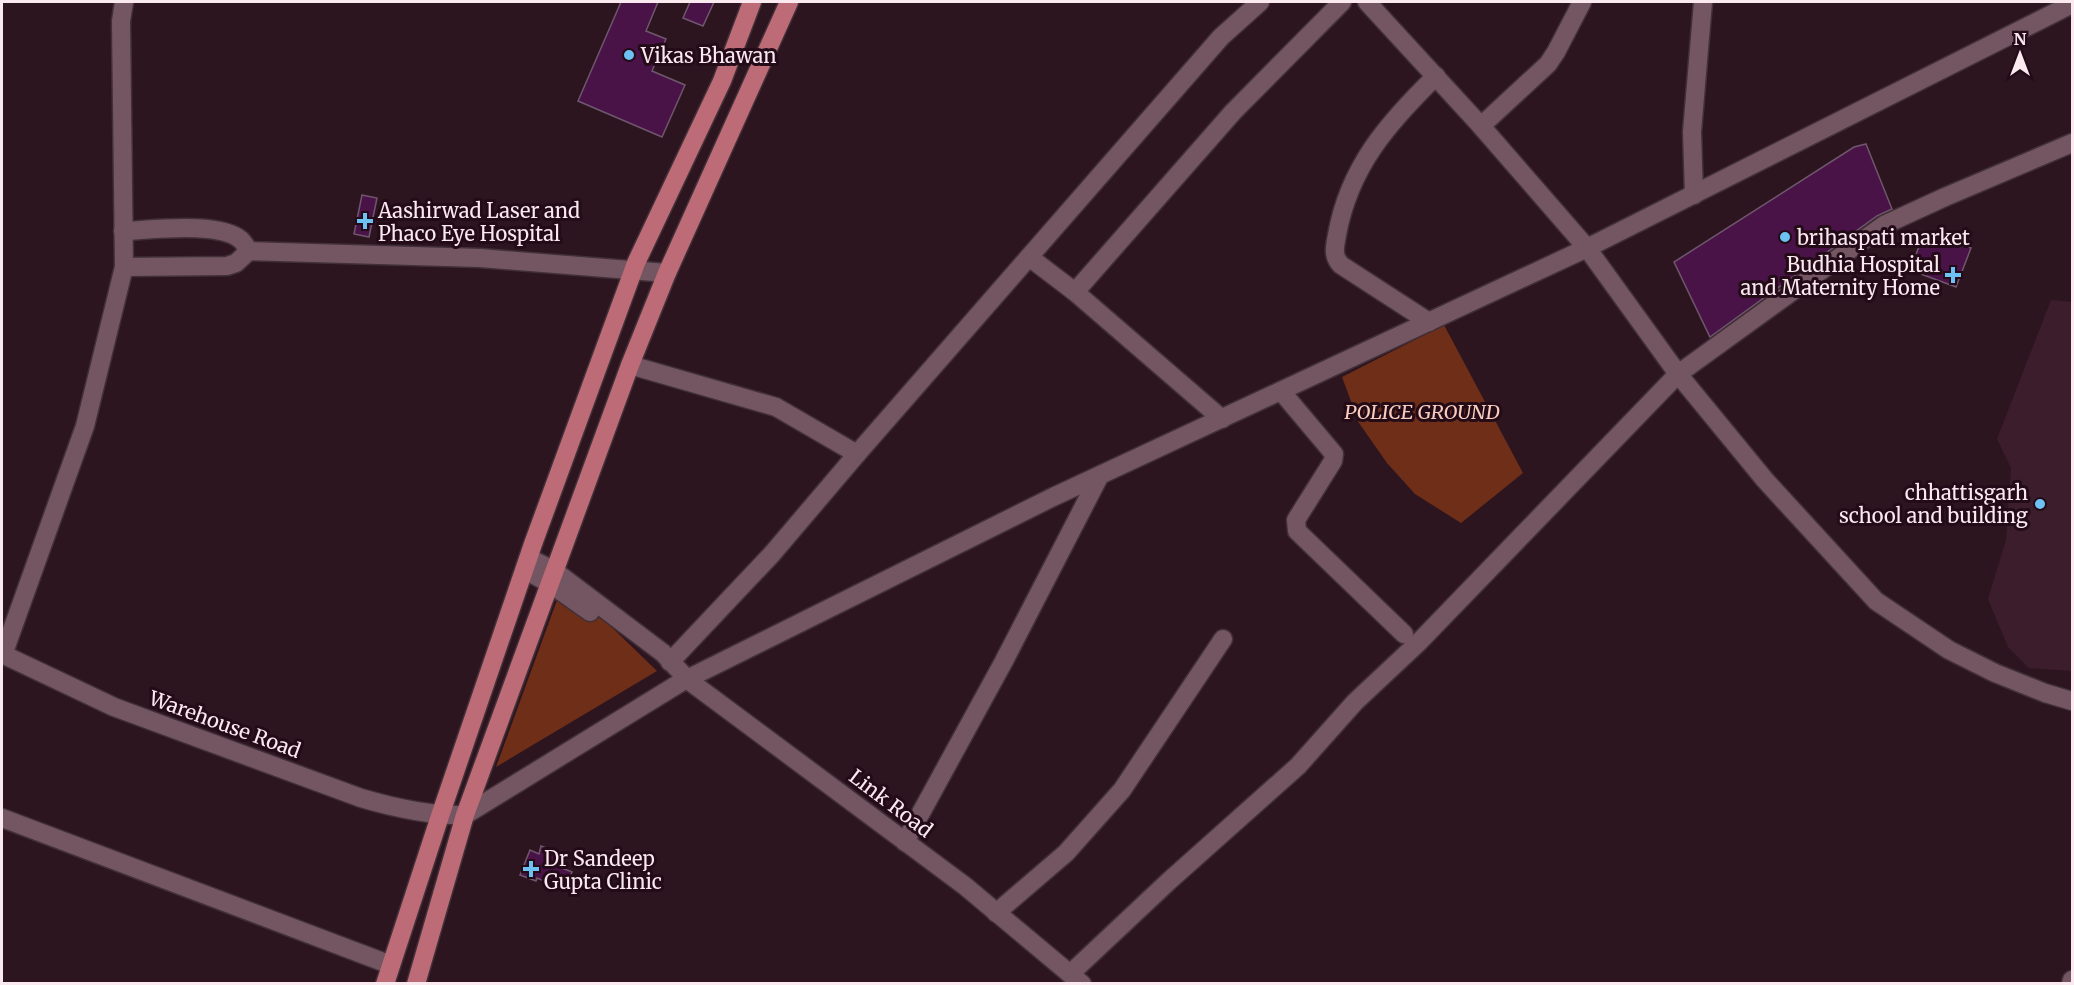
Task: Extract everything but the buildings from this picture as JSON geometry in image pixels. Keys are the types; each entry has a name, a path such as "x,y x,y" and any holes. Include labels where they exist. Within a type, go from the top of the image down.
{"main road":[{"path":"385,984 527,564 633,269 722,81 752,2"},
{"path":"416,984 465,815 630,365 667,273 789,2"}],"street":[{"path":"2,654 85,426 124,267 121,21 124,2"},
{"path":"670,662 772,554 1221,37 1260,2"},
{"path":"1075,292 1233,112 1342,2"},
{"path":"1367,2 1481,126 1587,248 1678,374 1765,480 1876,601 1949,650 1976,664 2046,693 2073,701"},
{"path":"1481,126 1548,64 1582,2"},
{"path":"1694,195 1692,132 1703,2"},
{"path":"465,815 683,681 1100,475 1587,248 2073,4"},
{"path":"1429,322 1341,265 1334,250 1342,211 1370,149 1398,113 1436,76"},
{"path":"1076,979 1169,881 1298,766 1355,702 1419,642 1678,374 1884,225 2073,143"},
{"path":"123,231 200,228 222,231 240,239 249,251"},
{"path":"124,267 227,266 236,263 249,251 480,258 667,273"},
{"path":"1029,257 1075,292 1222,418"},
{"path":"630,365 776,407 857,454"},
{"path":"1281,391 1334,454 1333,460 1296,520 1297,531 1404,634"},
{"path":"905,842 1004,661 1100,475"},
{"name":"Link Road","path":"527,564 551,577 663,653 688,680 965,886 1076,979"},
{"path":"996,913 1066,853 1122,790 1223,639"},
{"name":"Warehouse Road","path":"2,654 125,711 362,798 440,816 465,815"},
{"path":"2,818 391,965"}],"shaded area":[{"name":"chhattisgarh school and building","path":"2051,300 2072,302 2072,671 2029,668 2008,647 1988,599 2006,540 2011,468 1997,439"}],"green space":[{"name":"POLICE GROUND","path":"1444,325 1523,473 1461,523 1415,494 1387,463 1359,423 1342,377"},
{"path":"564,581 657,671 496,767"}],"place":[{"name":"Vikas Bhawan","path":"629,55"},
{"name":"Aashirwad Laser and Phaco Eye Hospital","path":"365,221"},
{"name":"brihaspati market","path":"1785,237"},
{"name":"Budhia Hospital and Maternity Home","path":"1953,275"},
{"name":"chhattisgarh school and building","path":"2040,504"},
{"name":"Dr Sandeep Gupta Clinic","path":"531,869"}]}
